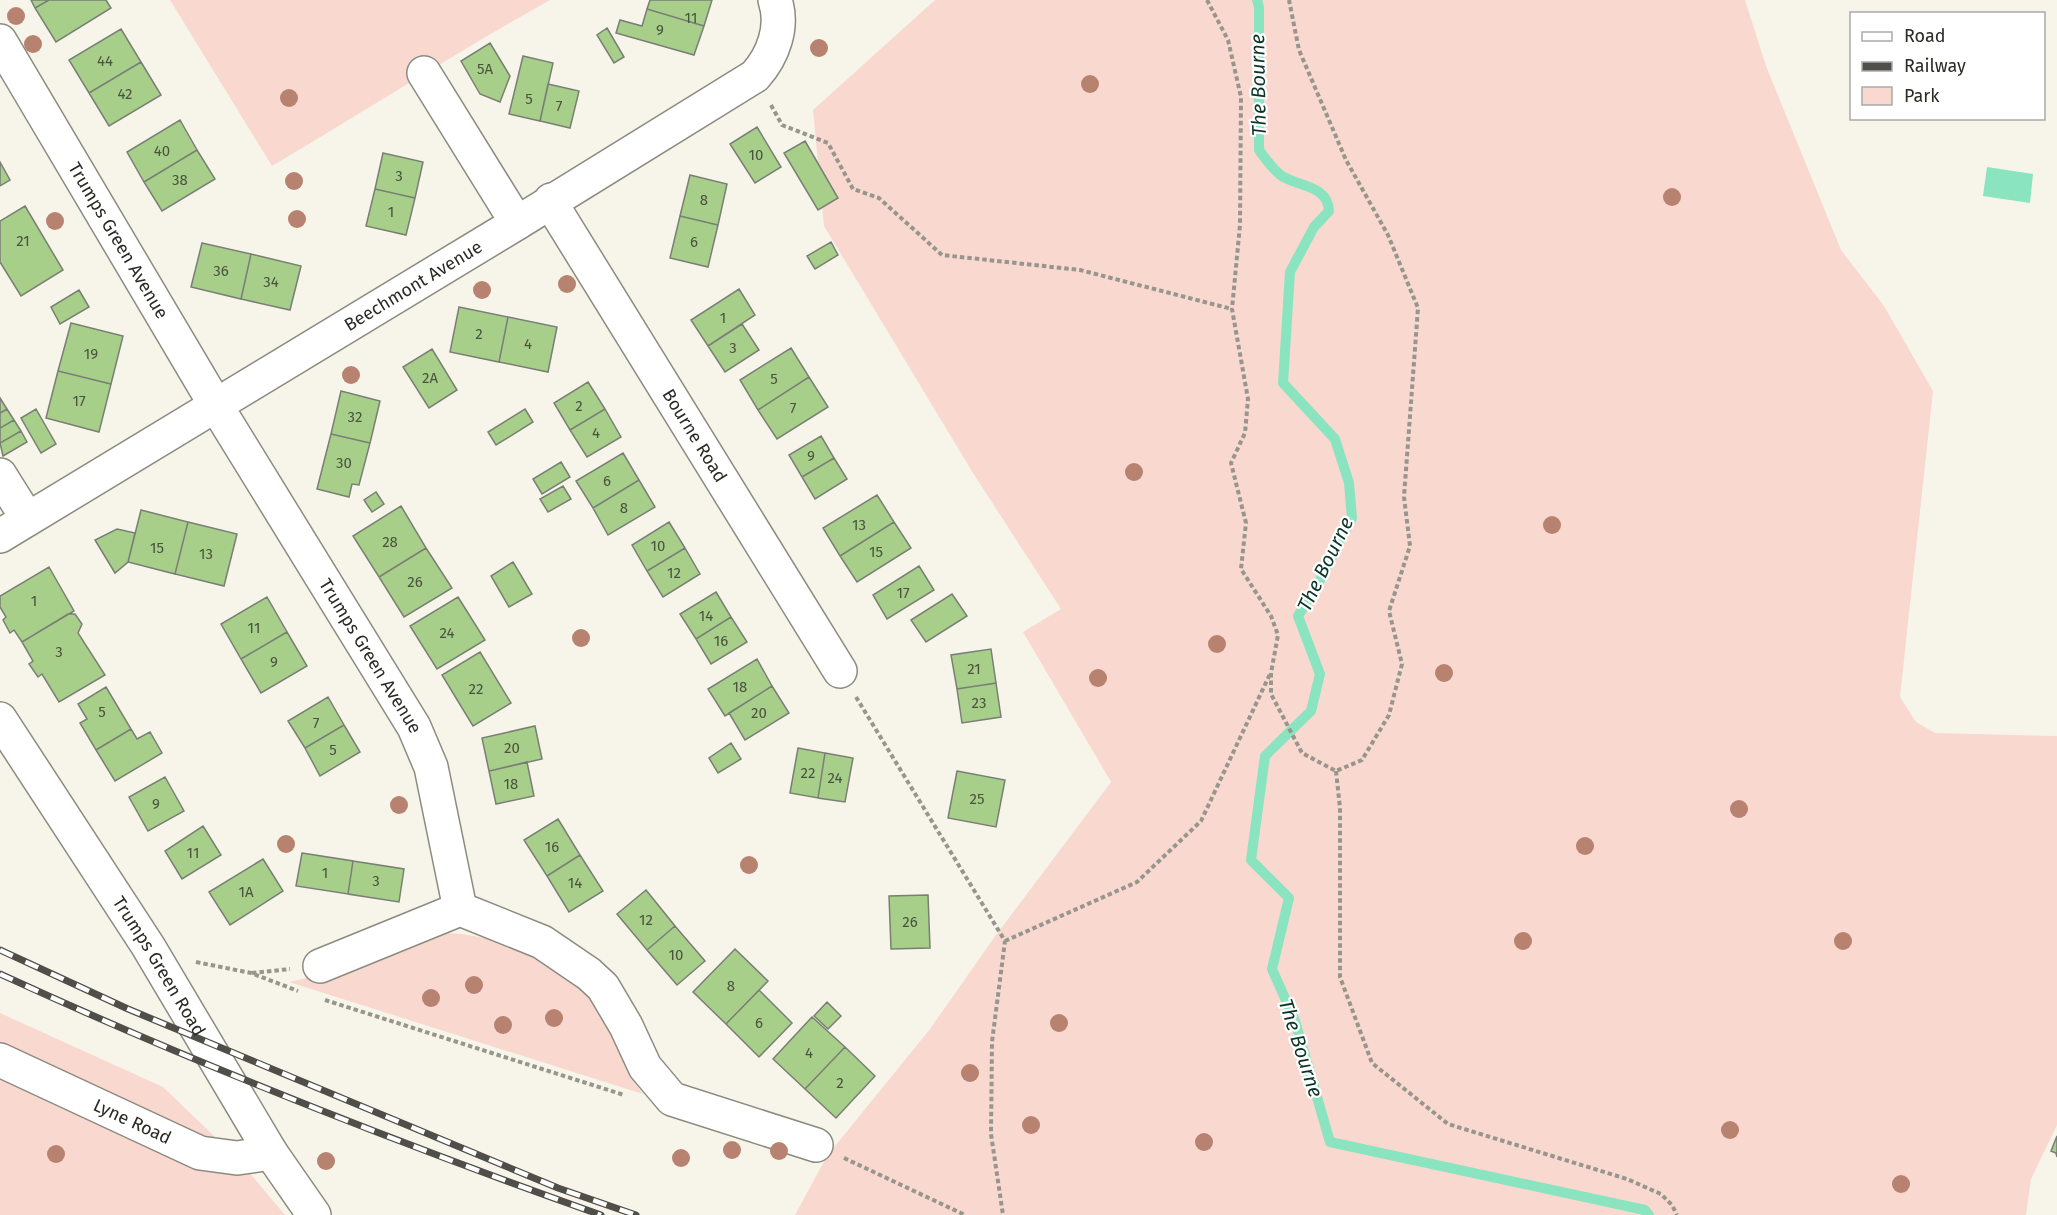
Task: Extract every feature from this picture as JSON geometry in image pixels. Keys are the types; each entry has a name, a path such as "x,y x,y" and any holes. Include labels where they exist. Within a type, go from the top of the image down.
{"street":[{"name":"Beechmont Avenue","path":"13,527 517,223 755,76 769,56 775,42 778,17 775,0"},
{"name":"Trumps Green Avenue","path":"0,41 215,404 414,727 431,767 460,909"},
{"path":"424,73 517,223"},
{"name":"Bourne Road","path":"551,200 556,213 840,671"},
{"path":"0,475 13,527"},
{"name":"Trumps Green Road","path":"0,719 148,946 271,1153 314,1215"},
{"path":"315,981 460,909 542,942 589,974 603,987 621,1016 645,1067 672,1099 816,1145"},
{"name":"Lyne Road","path":"0,1060 200,1153 237,1158 271,1153"}],"path":[{"path":"1207,0 1228,40 1241,97 1240,225 1232,309 1248,399 1245,433 1231,463 1246,523 1241,569 1271,616 1278,635 1271,673 1271,694 1302,753 1336,771"},
{"path":"1289,0 1299,50 1346,160 1388,235 1418,308 1404,498 1410,546 1389,611 1402,664 1389,715 1362,760 1336,771"},
{"path":"755,76 782,125 828,143 853,189 879,198 942,255 1080,270 1232,309"},
{"path":"840,671 1005,940 992,1042 991,1122 1004,1215"},
{"path":"1005,940 1137,882 1201,821 1271,673"},
{"path":"1336,771 1340,808 1340,977 1372,1063 1448,1124 1627,1179 1661,1194 1672,1205 1677,1215"},
{"path":"191,961 251,973 315,981"},
{"path":"321,998 632,1097"},
{"path":"816,1145 965,1215"}],"green space":[{"path":"170,0 550,0 272,166"},
{"path":"935,0 1745,0 1766,66 1841,250 1884,306 1933,391 1900,697 1916,722 1935,733 2057,736 2057,1125 2031,1179 2026,1215 795,1215 827,1156 930,1029 996,935 1111,782 1023,632 1061,609 973,473 824,226 813,110"},
{"path":"448,933 485,938 523,951 542,959 575,981 599,1009 634,1081 643,1094 289,982 355,967 428,935"},
{"path":"0,1013 163,1087 237,1158 285,1215 0,1215"}],"shaded area":[{"path":"1987,167 2033,174 2030,203 1983,196"}],"building":[{"path":"31,0 49,0 35,8"},
{"path":"49,0 106,0 111,8 56,42 35,8"},
{"path":"650,0 712,0 704,26 647,9"},
{"path":"647,9 704,26 694,55 616,33 620,20 642,26"},
{"path":"607,28 624,57 614,63 597,35"},
{"path":"121,29 141,62 89,93 69,60"},
{"path":"490,43 510,76 500,102 480,94 461,61"},
{"path":"523,56 553,63 540,121 509,114"},
{"path":"141,62 161,95 109,126 89,93"},
{"path":"548,84 579,91 570,128 540,121"},
{"path":"180,120 197,150 144,182 127,152"},
{"path":"757,127 781,167 755,183 730,144"},
{"path":"805,141 838,198 818,210 784,153"},
{"path":"197,150 215,179 162,211 144,182"},
{"path":"383,153 423,162 415,198 375,189"},
{"path":"0,162 10,180 0,186"},
{"path":"690,175 727,184 718,225 680,216"},
{"path":"375,189 415,198 406,235 366,226"},
{"path":"25,206 63,270 21,296 0,262 0,221"},
{"path":"680,216 718,225 708,267 670,258"},
{"path":"831,242 838,255 815,269 807,256"},
{"path":"202,243 251,254 241,299 191,287"},
{"path":"251,254 301,266 290,310 241,299"},
{"path":"739,289 755,315 708,346 691,320"},
{"path":"79,290 89,307 60,324 51,307"},
{"path":"459,307 508,317 499,362 450,352"},
{"path":"508,317 557,327 548,372 499,362"},
{"path":"71,323 123,336 111,384 58,371"},
{"path":"742,324 759,350 725,372 708,346"},
{"path":"791,348 809,377 758,410 740,380"},
{"path":"432,349 457,390 429,408 403,367"},
{"path":"58,371 111,384 99,432 46,418"},
{"path":"809,377 828,407 777,439 758,410"},
{"path":"588,382 605,409 570,430 554,403"},
{"path":"341,391 380,401 370,443 331,434"},
{"path":"0,398 7,409 0,413"},
{"path":"7,409 14,420 0,428 0,413"},
{"path":"36,409 56,444 41,453 21,418"},
{"path":"525,409 533,422 496,445 488,432"},
{"path":"605,409 621,437 587,457 570,430"},
{"path":"14,420 21,431 0,443 0,428"},
{"path":"21,431 27,442 3,456 0,443"},
{"path":"331,434 370,443 359,485 352,484 349,497 317,489"},
{"path":"821,436 834,458 802,477 789,455"},
{"path":"623,453 639,480 593,508 576,481"},
{"path":"834,458 847,479 815,499 802,477"},
{"path":"561,462 570,477 542,494 533,479"},
{"path":"639,480 655,507 608,535 593,508"},
{"path":"563,486 571,499 548,512 540,499"},
{"path":"376,492 384,504 372,512 364,500"},
{"path":"877,495 894,522 840,556 823,528"},
{"path":"401,506 426,548 379,577 353,536"},
{"path":"141,510 188,522 175,574 128,562"},
{"path":"188,522 237,534 224,586 175,574"},
{"path":"669,522 685,548 647,571 632,545"},
{"path":"894,522 911,548 857,582 840,556"},
{"path":"117,529 135,533 128,562 115,573 95,540"},
{"path":"426,548 452,588 404,617 379,577"},
{"path":"685,548 700,574 663,597 647,571"},
{"path":"513,562 532,594 509,607 491,576"},
{"path":"919,566 934,590 887,619 873,595"},
{"path":"49,567 74,611 22,642 14,630 10,633 3,620 6,617 0,607 0,596"},
{"path":"716,592 731,617 696,639 680,614"},
{"path":"952,594 967,616 926,642 911,620"},
{"path":"267,597 287,632 241,659 221,624"},
{"path":"458,597 485,640 437,669 410,626"},
{"path":"68,614 75,614 82,624 78,633 105,675 59,702 42,674 38,677 29,664 33,661 22,642"},
{"path":"731,617 747,642 711,664 696,639"},
{"path":"287,632 307,666 261,693 241,659"},
{"path":"991,649 996,683 957,689 951,655"},
{"path":"480,652 511,703 473,726 442,675"},
{"path":"757,659 772,686 725,716 708,689"},
{"path":"996,683 1001,717 962,723 957,689"},
{"path":"772,686 789,713 745,740 729,713"},
{"path":"106,687 131,729 96,750 80,723 87,719 78,704"},
{"path":"328,697 344,725 305,748 288,721"},
{"path":"344,725 360,752 320,776 305,748"},
{"path":"535,726 542,759 489,771 482,738"},
{"path":"131,729 137,739 150,732 162,753 115,781 96,750"},
{"path":"731,743 741,759 718,773 709,758"},
{"path":"798,748 825,753 818,798 790,793"},
{"path":"825,753 853,758 845,802 818,798"},
{"path":"527,762 534,796 496,804 489,771"},
{"path":"957,771 1005,780 996,827 948,818"},
{"path":"165,777 184,811 148,831 129,797"},
{"path":"558,819 580,855 547,876 524,840"},
{"path":"203,826 221,855 182,879 165,851"},
{"path":"302,853 353,861 348,894 296,886"},
{"path":"580,855 603,891 569,912 547,876"},
{"path":"263,859 283,891 230,925 209,892"},
{"path":"353,861 404,869 399,902 348,894"},
{"path":"646,890 675,926 647,950 617,914"},
{"path":"928,895 930,948 891,949 889,896"},
{"path":"675,926 705,961 677,985 647,950"},
{"path":"735,949 768,981 726,1024 693,992"},
{"path":"759,990 792,1023 759,1057 726,1024"},
{"path":"827,1002 841,1016 828,1029 814,1016"},
{"path":"812,1017 845,1047 805,1089 773,1059"},
{"path":"845,1047 875,1076 836,1118 805,1089"},
{"path":"2057,1136 2057,1157 2056,1153 2051,1151"}],"waterway":[{"name":"The Bourne","path":"1257,0 1259,7 1259,150 1282,176 1312,188 1324,196 1329,211 1314,227 1290,272 1283,383 1335,439 1349,483 1352,518 1316,588 1298,616 1320,674 1311,711 1265,756 1251,860 1289,898 1272,969 1295,1021 1330,1142 1645,1210 1649,1215"}],"railway":[{"path":"0,950 128,1009 558,1188 636,1215"},
{"path":"0,974 223,1071 449,1160 601,1215"}]}
